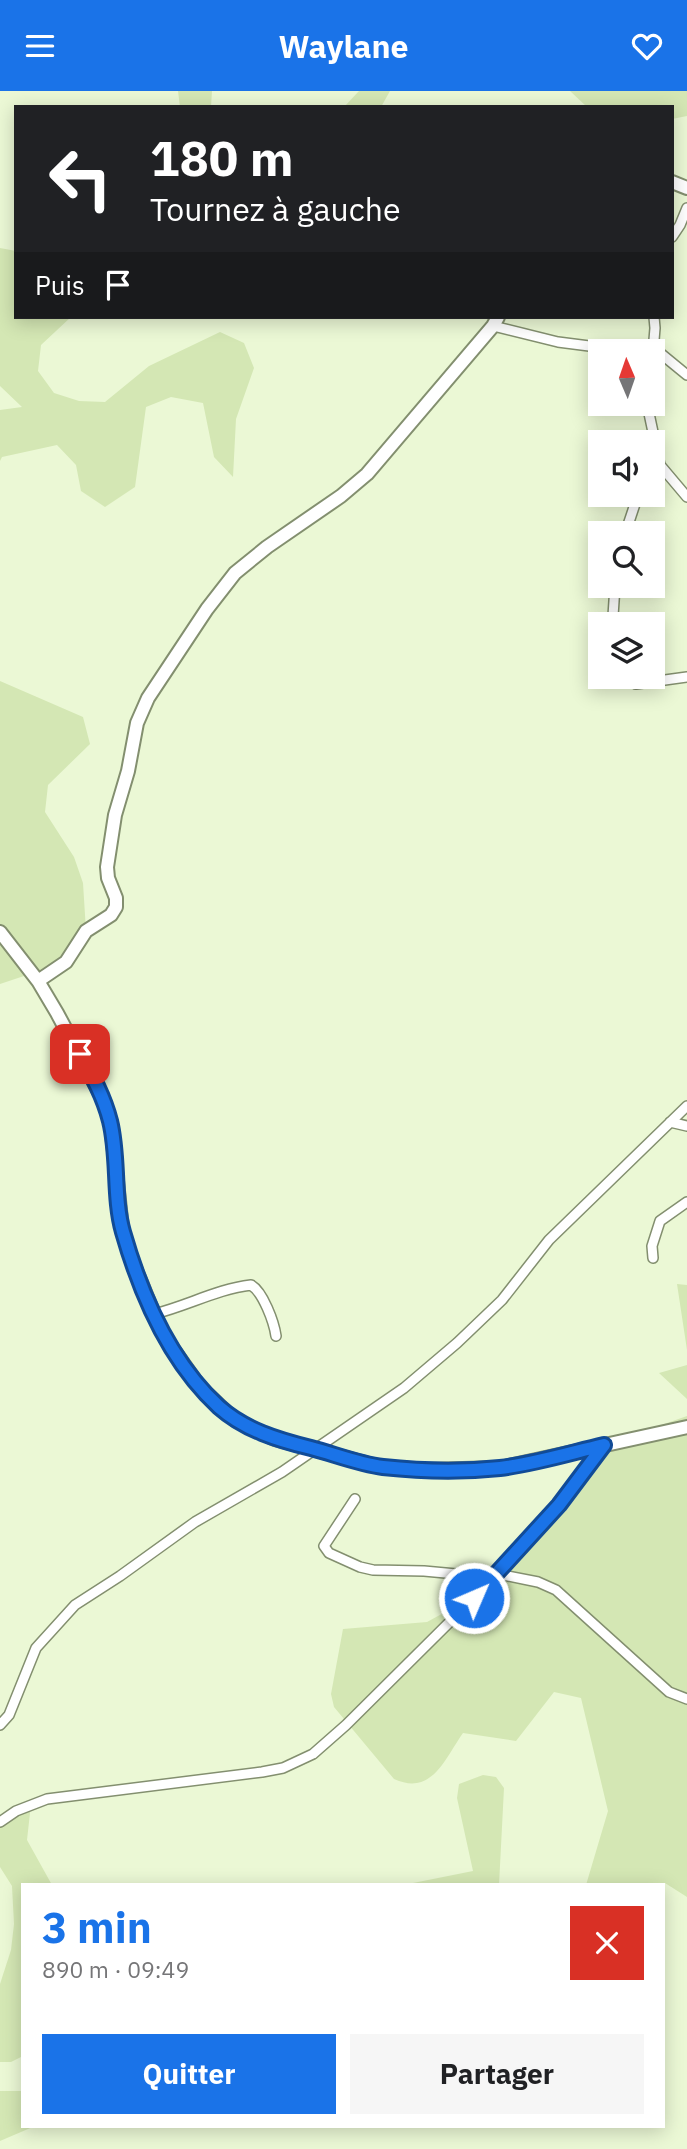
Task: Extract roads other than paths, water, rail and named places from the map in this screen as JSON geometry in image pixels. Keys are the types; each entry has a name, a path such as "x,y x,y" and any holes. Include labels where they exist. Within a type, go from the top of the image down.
{"street":[{"path":"674,234 687,208"},
{"path":"647,319 655,328"},
{"path":"654,319 655,339"},
{"path":"38,981 66,962 86,932 111,915 116,907 107,867 115,815 128,771 137,723 148,698 207,609 235,573 367,474 496,322 558,342 588,346"},
{"path":"665,359 687,375"},
{"path":"665,471 687,497"},
{"path":"665,680 687,677"},
{"path":"0,932 38,981 104,1101 111,1123 122,1229 133,1263 166,1339 200,1387 235,1420 275,1439 380,1467 425,1470 500,1468 687,1427"},
{"path":"0,1725 9,1715 36,1648 75,1605 195,1522 243,1496 404,1388 502,1300 549,1240 687,1106"},
{"path":"670,1122 687,1126"},
{"path":"653,1258 652,1242 660,1221 687,1202"},
{"path":"154,1314 182,1307 215,1293 251,1285 259,1292 273,1320 276,1336"},
{"path":"0,1822 16,1811 47,1800 261,1772 283,1768 313,1754 346,1725 498,1574 559,1505 604,1445"},
{"path":"355,1499 324,1546 329,1553 373,1570 424,1571 467,1576 498,1574 538,1582 556,1590 669,1692 687,1699"}]}
